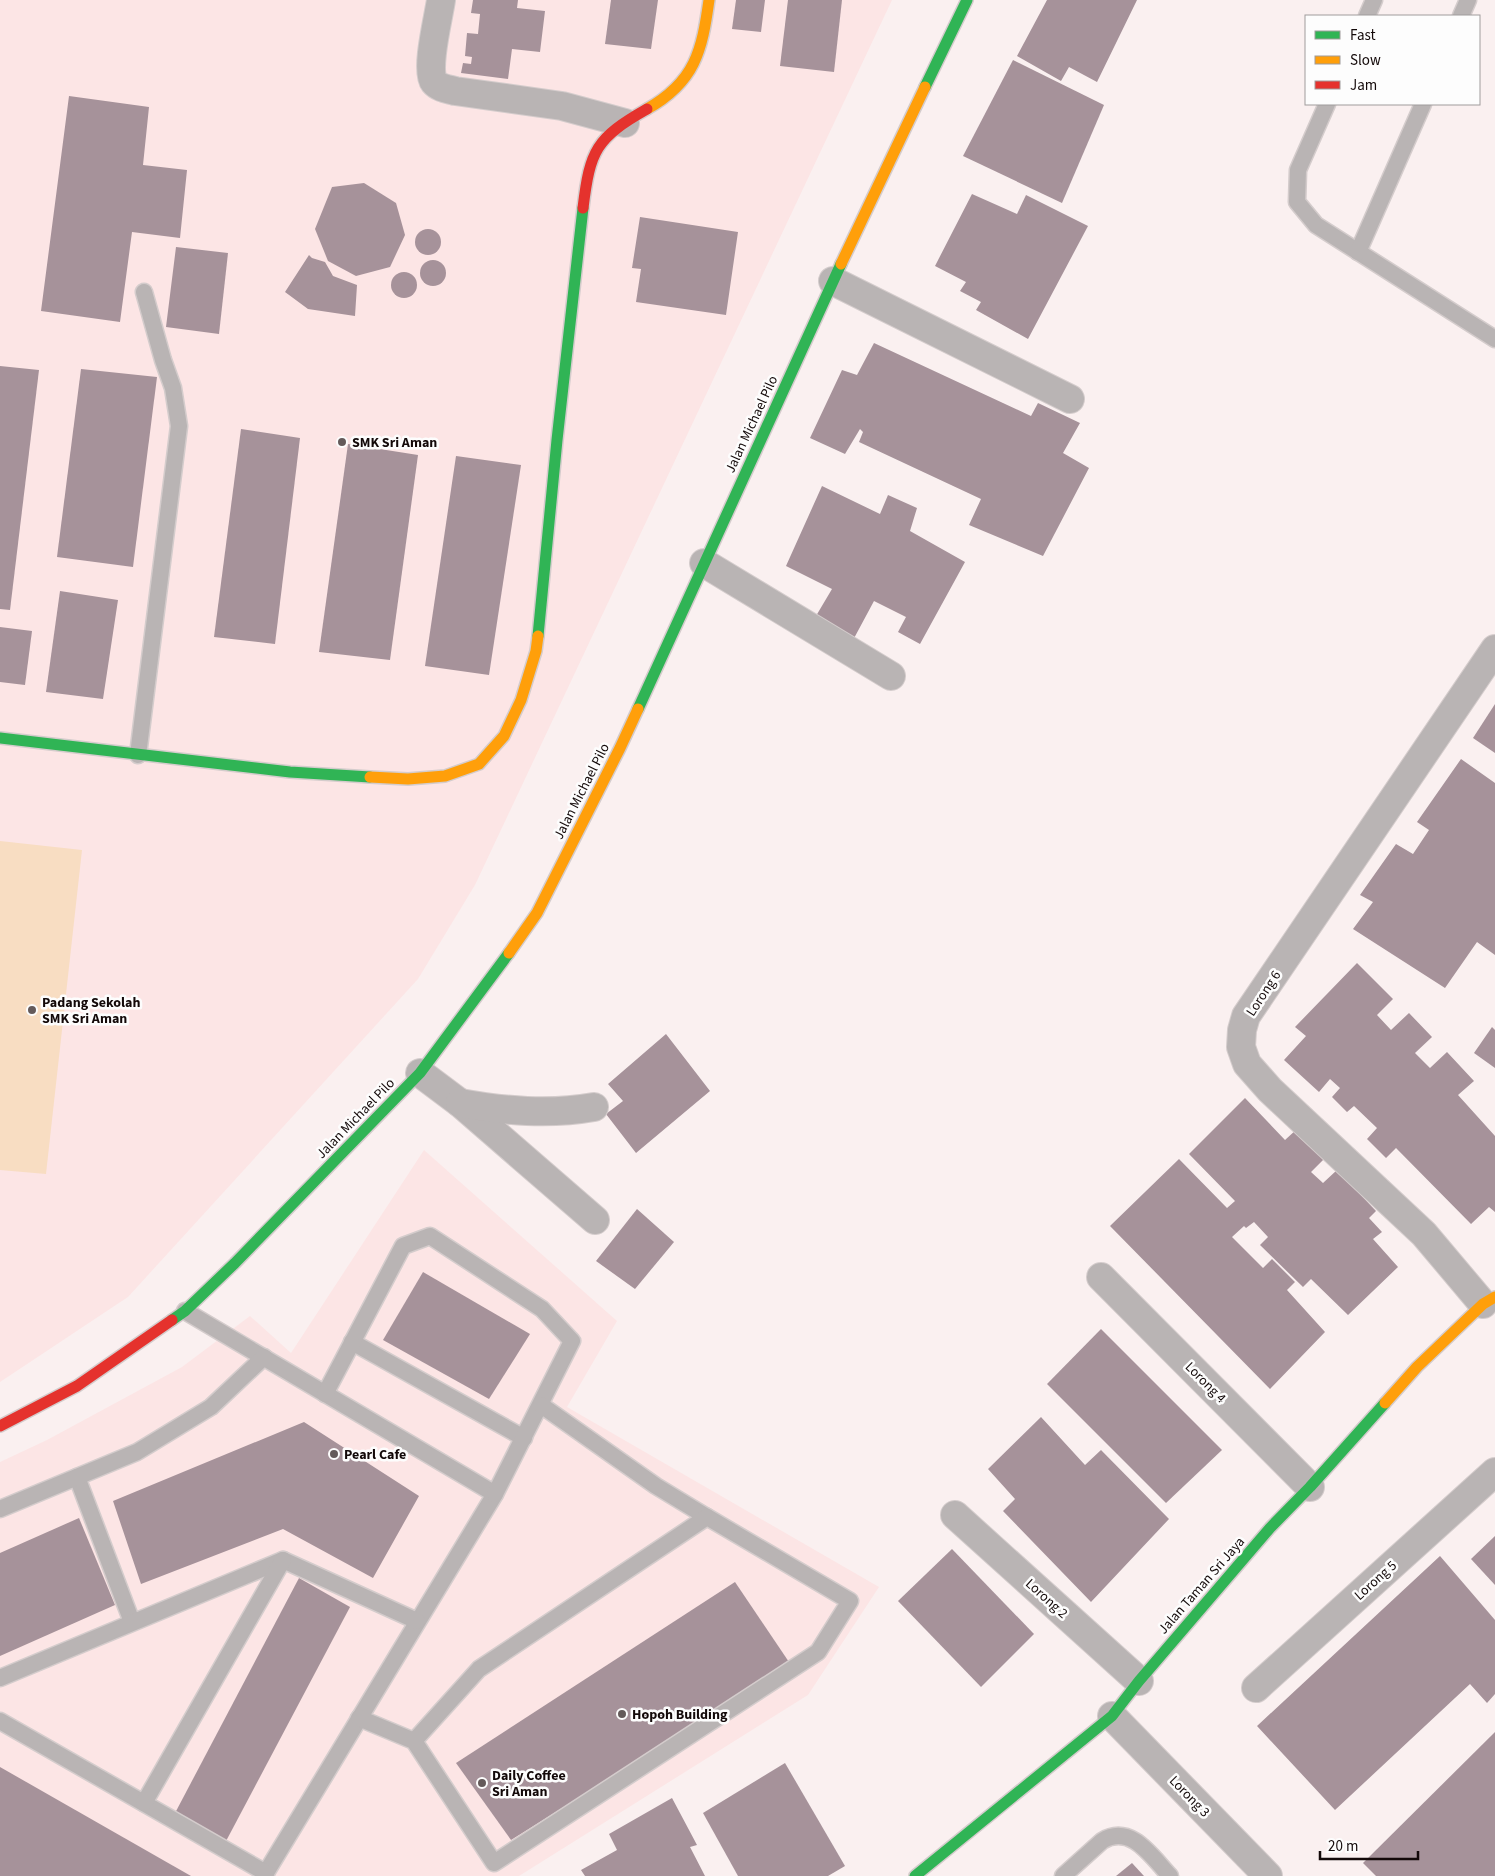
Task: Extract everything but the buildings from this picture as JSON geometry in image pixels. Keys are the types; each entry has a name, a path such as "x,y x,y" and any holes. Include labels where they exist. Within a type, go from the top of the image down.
{"street":[{"path":"441,0 430,68 433,82 439,87 455,91 562,106 625,123"},
{"path":"0,738 290,772 408,779 446,776 479,764 504,736 521,700 536,651 557,440 586,184 592,158 597,147 608,134 670,95 684,80 696,60 704,36 709,0"},
{"name":"Jalan Michael Pilo","path":"0,1426 77,1386 184,1311 235,1263 420,1072 493,977 537,913 620,748 833,281 967,0"},
{"path":"833,281 1070,399"},
{"path":"704,563 891,676"},
{"name":"Lorong 6","path":"1489,1300 1424,1234 1270,1090 1247,1064 1241,1047 1242,1030 1246,1016 1495,649"},
{"path":"420,1072 460,1103 596,1220"},
{"path":"460,1103 493,1109 568,1112 594,1107"},
{"name":"Lorong 4","path":"1101,1277 1310,1486"},
{"name":"Jalan Taman Sri Jaya","path":"915,1876 1112,1716 1139,1681 1270,1528 1417,1367 1489,1300"},
{"name":"Lorong 5","path":"1256,1688 1495,1472"},
{"name":"Lorong 2","path":"955,1515 1139,1681"},
{"name":"Lorong 3","path":"1112,1716 1268,1876"}],"lane":[{"path":"1366,15 1374,0"},
{"path":"1461,15 1468,0"},
{"path":"1327,105 1298,170 1298,202 1316,225 1495,339"},
{"path":"1358,252 1423,105"},
{"path":"138,755 179,426 174,388 163,360 144,292"},
{"path":"0,1721 265,1874 495,1494 572,1341 542,1309 430,1236 403,1246 325,1394"},
{"path":"184,1311 495,1494"},
{"path":"352,1342 524,1438"},
{"path":"0,1509 137,1452 211,1407 264,1357"},
{"path":"359,1718 414,1741 494,1863 818,1652 850,1601 656,1486 540,1405"},
{"path":"77,1477 132,1622"},
{"path":"414,1741 479,1669 707,1517"},
{"path":"0,1678 283,1560 417,1620"},
{"path":"144,1803 283,1560"},
{"path":"1063,1876 1102,1841 1119,1835 1130,1837 1139,1842 1170,1876"}],"shaded area":[{"name":"SMK Sri Aman","path":"0,0 892,0 475,885 418,979 128,1297 0,1382"},
{"name":"Padang Sekolah SMK Sri Aman","path":"0,841 82,850 46,1174 0,1170"},
{"path":"424,1150 617,1321 567,1407 879,1587 808,1695 519,1876 0,1876 0,1462 47,1440 182,1367 250,1316 291,1353"}],"traffic: fast":[{"path":"925,87 967,0"},
{"path":"538,636 557,440 583,208"},
{"path":"638,709 841,264"},
{"path":"0,738 290,772 370,777"},
{"path":"172,1320 185,1311 235,1263 420,1073 509,953"},
{"path":"915,1876 1112,1716 1139,1681 1270,1528 1310,1487 1385,1403"}],"traffic: slow":[{"path":"647,109 676,88 693,64 703,35 709,0"},
{"path":"841,264 925,87"},
{"path":"370,777 408,779 445,776 479,764 504,736 521,700 536,651 538,636"},
{"path":"509,953 537,913 638,709"},
{"path":"1385,1403 1417,1367 1483,1304 1495,1297"}],"traffic: jam":[{"path":"583,208 589,172 598,148 616,129 647,109"},
{"path":"0,1426 77,1386 172,1320"}],"place":[{"name":"SMK Sri Aman","path":"342,442"},
{"name":"Padang Sekolah SMK Sri Aman","path":"32,1010"},
{"name":"Pearl Cafe","path":"334,1454"},
{"name":"Hopoh Building","path":"622,1714"},
{"name":"Daily Coffee Sri Aman","path":"482,1783"}]}
